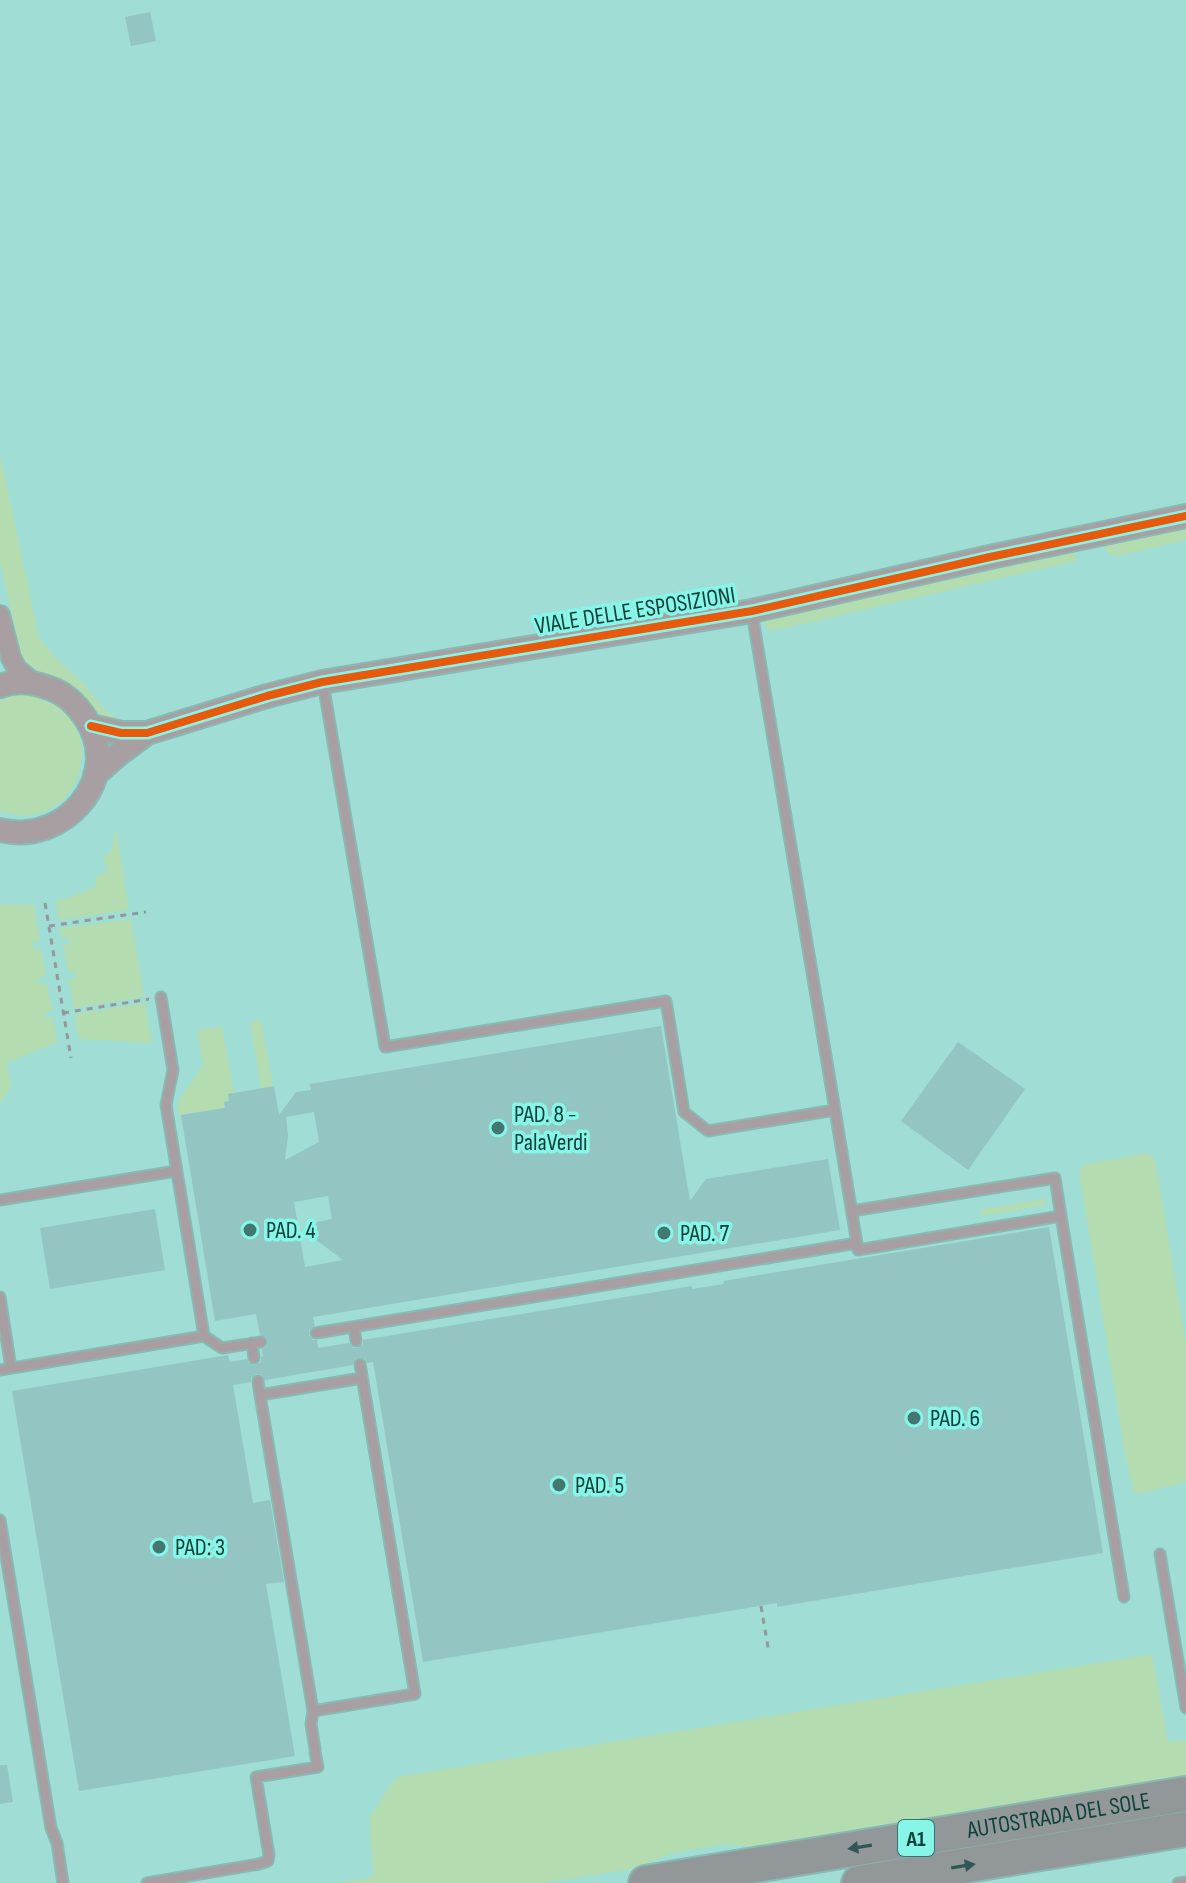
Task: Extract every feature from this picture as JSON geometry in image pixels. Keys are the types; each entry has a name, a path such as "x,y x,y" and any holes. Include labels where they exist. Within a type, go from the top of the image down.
{"highway":[{"name":"AUTOSTRADA DEL SOLE","path":"646,1883 1186,1794"},
{"name":"AUTOSTRADA DEL SOLE","path":"859,1883 1186,1829"}],"street":[{"name":"VIALE DELLE ESPOSIZIONI","path":"91,726 121,733 147,733 322,682 752,611 1186,516"},
{"path":"0,615 11,658 17,669 34,683"},
{"path":"0,686 34,683 58,691 79,707 91,726 96,743 98,759 95,775"},
{"name":"VIALE DELLE ESPOSIZIONI","path":"0,830 24,833 58,824 75,811 88,794 95,775 147,733"}],"lane":[{"path":"752,611 858,1250 1061,1216"},
{"path":"322,682 385,1047 666,1001 684,1112 708,1131 835,1110"},
{"path":"161,997 173,1070 166,1105 204,1336"},
{"path":"0,1200 176,1171"},
{"path":"852,1211 1055,1178 1124,1597"},
{"path":"316,1333 857,1243"},
{"path":"0,1297 11,1368"},
{"path":"354,1327 356,1341"},
{"path":"0,1370 204,1336 222,1348 256,1343 254,1358"},
{"path":"313,1711 415,1694 360,1364"},
{"path":"260,1395 362,1378"},
{"path":"147,1883 268,1861 256,1777 318,1767 311,1724 313,1711 258,1381"},
{"path":"0,1520 51,1828 63,1883"},
{"path":"1160,1554 1186,1708"},
{"path":"1178,1883 1186,1882"}],"path":[{"path":"45,903 71,1058"},
{"path":"49,926 146,912"},
{"path":"63,1013 161,997"},
{"path":"761,1606 769,1653"}],"green space":[{"path":"0,455 39,637 55,658 116,718 121,728 98,720 22,659 0,562"},
{"path":"1186,528 1186,540 1118,556 1107,554 1105,547 1107,545"},
{"path":"1075,552 1077,561 785,628 768,631 764,621 771,617"},
{"path":"37,695 61,707 75,723 81,743 81,764 74,785 61,801 42,812 18,815 0,810 0,698"},
{"path":"114,833 117,833 129,910 59,920 56,901 97,885 94,879 108,869 102,860 112,849"},
{"path":"0,904 34,905 40,941 33,942 34,949 41,948 46,976 39,978 40,984 47,983 52,1011 45,1013 45,1018 53,1017 57,1042 7,1063 11,1086 0,1104"},
{"path":"131,919 144,997 74,1008 69,979 76,978 75,971 68,972 63,945 70,943 69,937 62,938 60,928"},
{"path":"145,1003 152,1043 79,1039 74,1014"},
{"path":"261,1020 274,1094 261,1088 250,1022"},
{"path":"222,1026 234,1093 228,1094 229,1101 224,1102 225,1108 179,1115 177,1103 203,1065 197,1030"},
{"path":"1148,1153 1154,1158 1157,1171 1186,1343 1186,1482 1138,1494 1134,1493 1126,1460 1079,1171 1084,1164"},
{"path":"1044,1199 1045,1205 981,1216 980,1210"},
{"path":"1152,1654 1168,1742 1186,1740 1186,1777 770,1846 725,1844 669,1854 626,1870 544,1883 337,1883 374,1877 370,1817 396,1777"}],"building":[{"path":"150,12 156,41 131,46 125,17"},
{"path":"661,1026 690,1201 706,1179 828,1159 840,1230 313,1317 315,1326 309,1330 309,1335 317,1340 318,1348 349,1343 353,1348 358,1348 363,1340 692,1286 692,1289 724,1284 723,1281 1049,1227 1103,1553 423,1662 373,1362 367,1363 360,1357 355,1359 353,1365 265,1380 261,1374 256,1374 251,1382 233,1385 253,1503 270,1500 284,1582 266,1584 295,1756 79,1791 12,1391 228,1355 230,1362 247,1359 254,1365 261,1362 262,1349 268,1342 266,1337 260,1335 256,1314 215,1321 181,1115 225,1108 224,1102 229,1101 228,1094 274,1086 279,1115 296,1092 311,1090 310,1084","holes":["314,1112 319,1142 285,1160 288,1136 286,1117","328,1196 332,1219 317,1222 308,1234 343,1260 305,1267 294,1202"]},
{"path":"958,1042 1025,1089 968,1170 901,1121"},
{"path":"155,1209 165,1270 50,1289 40,1228"},
{"path":"0,1765 7,1765 13,1802 0,1804"}],"cycle path":[{"path":"91,726 121,733 147,733 322,682 752,611 1186,516"}],"place":[{"name":"PAD. 8 - PalaVerdi","path":"498,1128"},
{"name":"PAD. 4","path":"250,1230"},
{"name":"PAD. 7","path":"664,1233"},
{"name":"PAD. 6","path":"914,1418"},
{"name":"PAD. 5","path":"559,1485"},
{"name":"PAD: 3","path":"159,1547"}]}
